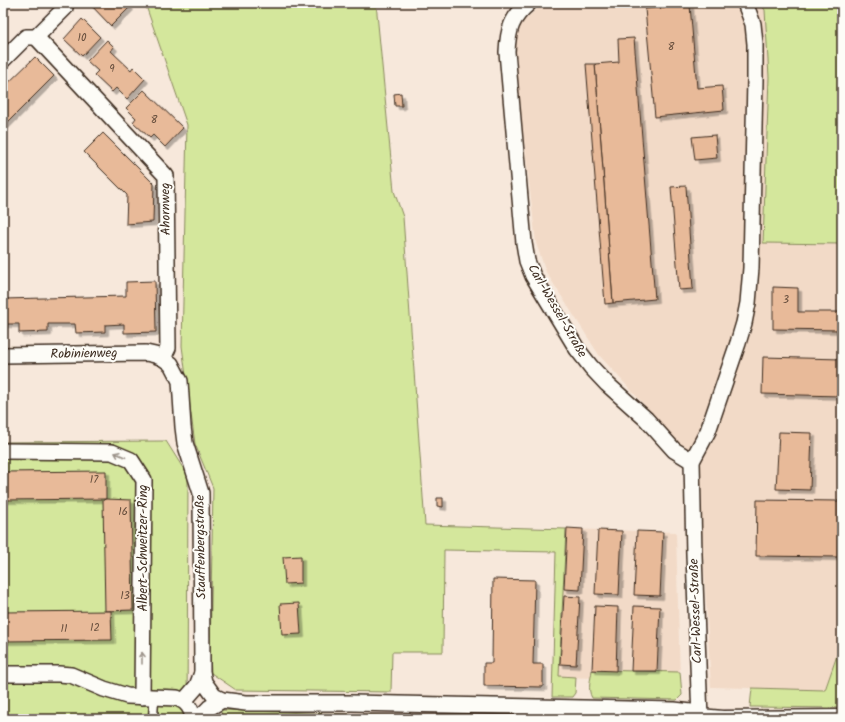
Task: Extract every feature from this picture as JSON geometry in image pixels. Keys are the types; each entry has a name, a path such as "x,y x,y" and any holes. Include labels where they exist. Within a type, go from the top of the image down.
{"street":[{"name":"Carl-Wessel-Straße","path":"529,3 520,10 514,18 507,38 524,243 527,261 533,276 569,336 591,367 607,384 646,419 674,450 692,461"},
{"name":"Carl-Wessel-Straße","path":"700,716 692,461 708,430 744,323 748,303 751,268 755,44 753,24 745,3"},
{"path":"3,60 26,37 36,37 65,8"},
{"name":"Ahornweg","path":"36,37 166,176 168,348 163,358"},
{"name":"Robinienweg","path":"3,355 146,353 163,358"},
{"name":"Stauffenbergstraße","path":"163,358 171,364 180,381 182,427 185,443 201,493 202,673 204,682 208,689 214,696 222,700"},
{"name":"Albert-Schweitzer-Ring","path":"3,451 112,452 131,460 144,480 148,698"},
{"name":"Stauffenbergstraße","path":"192,712 197,686 202,673"},
{"path":"3,674 59,674 71,676 115,693 148,698 177,698 192,712 209,708 222,700 246,703 352,703 674,710 700,716"}],"lane":[{"path":"148,698 153,719"},
{"path":"700,716 842,714"}],"shaded area":[{"path":"547,3 760,3 765,10 769,77 763,243 842,244 842,641 825,690 711,687 698,464 599,355 546,272 536,243 514,53 518,27 533,12"},
{"path":"566,529 676,532 680,680 559,677"}],"green space":[{"path":"145,3 376,3 394,191 403,217 425,525 566,529 559,676 576,677 575,693 572,697 552,697 556,552 444,550 443,652 392,652 391,692 236,690 211,673 213,488 195,444 182,346 187,125"},
{"path":"760,3 842,3 842,244 763,243 769,77 765,10"},
{"path":"166,441 188,476 187,719 3,719 3,442"},
{"path":"842,641 842,708 750,707 752,688 825,690"},
{"path":"592,670 680,672 682,695 677,700 592,698 590,688"},
{"path":"221,710 453,718 453,716 471,716 471,719 222,719"},
{"path":"492,717 584,719 492,719"}],"building":[{"path":"89,3 127,3 130,7 111,26"},
{"path":"690,5 697,88 722,86 724,110 655,117 645,9"},
{"path":"82,19 100,37 82,56 64,39"},
{"path":"634,38 655,299 613,303 595,64 619,62 618,39"},
{"path":"107,40 114,47 111,51 131,70 133,67 145,79 127,99 116,88 112,92 94,75 98,71 87,61"},
{"path":"35,57 54,76 3,127 3,88"},
{"path":"586,64 595,64 613,303 605,304"},
{"path":"144,90 183,128 165,147 153,135 150,138 133,122 136,118 126,108"},
{"path":"401,93 402,106 395,106 394,94"},
{"path":"103,133 154,184 153,222 126,224 127,195 84,152"},
{"path":"715,135 717,158 695,160 692,137"},
{"path":"686,186 693,289 679,290 671,187"},
{"path":"155,281 156,332 124,333 124,324 105,325 105,332 76,333 75,324 48,324 48,332 19,333 19,324 3,324 3,299 126,296 126,282"},
{"path":"773,287 798,288 798,312 841,312 841,330 773,329"},
{"path":"763,357 841,359 840,396 762,394"},
{"path":"779,432 812,433 810,490 776,489"},
{"path":"106,471 106,499 3,500 3,472"},
{"path":"437,498 443,498 443,507 437,506"},
{"path":"103,500 131,500 133,610 105,611"},
{"path":"757,500 839,501 838,557 756,556"},
{"path":"567,528 583,529 580,590 564,589"},
{"path":"598,530 622,531 619,595 595,594"},
{"path":"637,531 663,532 660,596 634,595"},
{"path":"301,556 301,583 285,584 283,557"},
{"path":"493,579 535,580 533,664 543,664 543,687 484,686 484,663 492,663"},
{"path":"564,596 580,597 576,665 560,664"},
{"path":"299,603 301,634 282,635 280,604"},
{"path":"595,606 618,607 616,671 592,670"},
{"path":"634,606 660,607 657,671 631,671"},
{"path":"111,611 112,640 3,641 3,612"}]}
